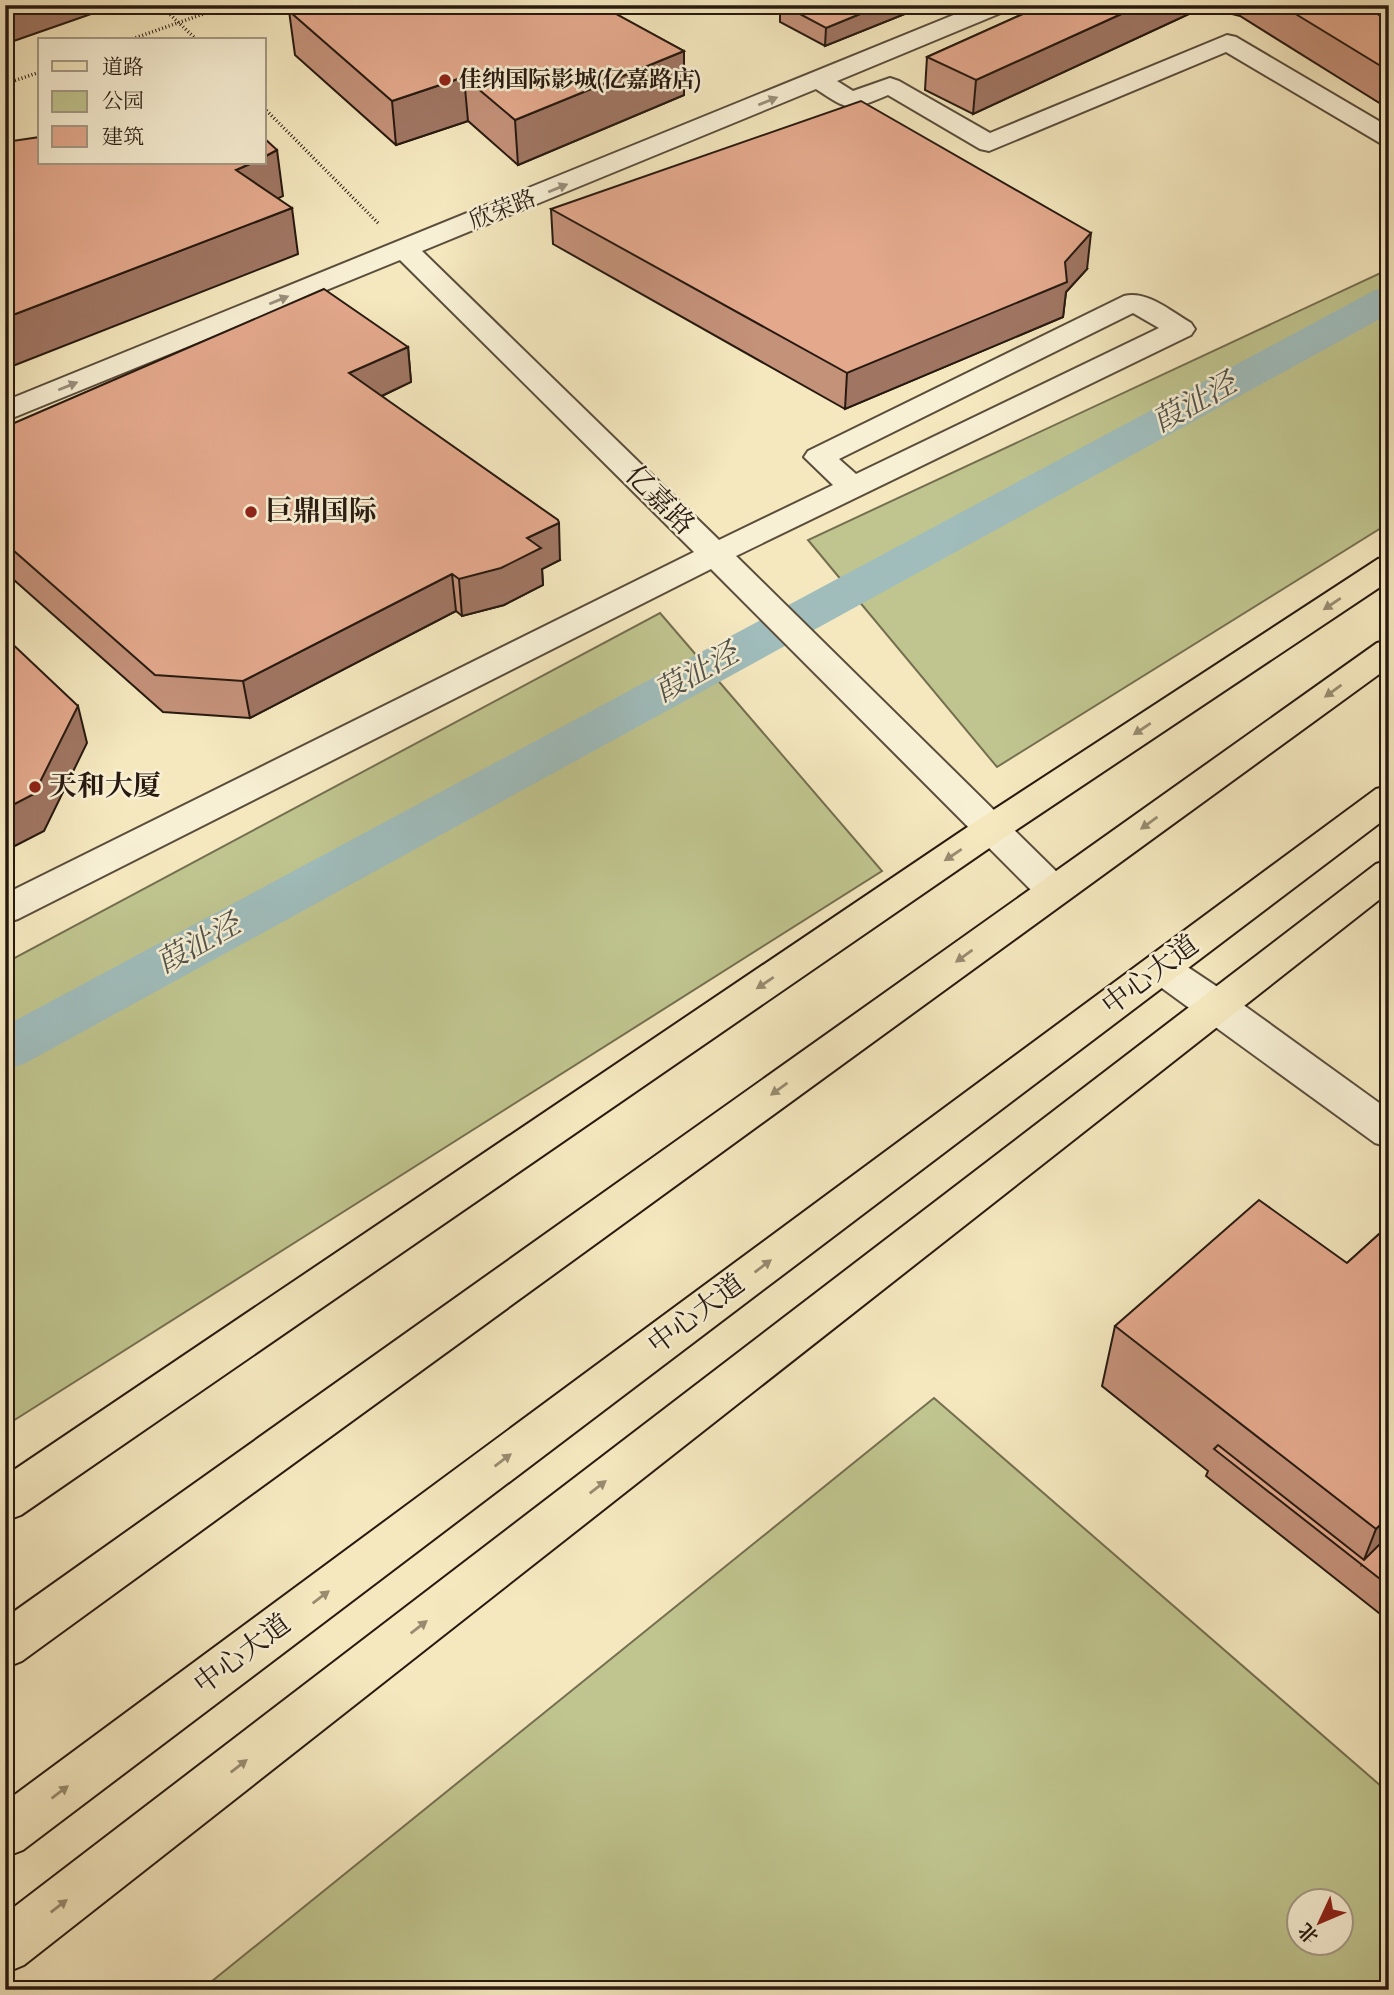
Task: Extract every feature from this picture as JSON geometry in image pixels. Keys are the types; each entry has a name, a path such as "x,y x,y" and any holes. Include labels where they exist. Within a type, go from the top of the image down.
{"main road":[{"path":"5,1501 991,829 1389,566"},
{"path":"5,1646 1389,651"},
{"name":"中心大道","path":"5,1833 1389,798"},
{"path":"5,1947 1389,873"}],"street":[{"name":"欣荣路","path":"5,412 1000,5"},
{"path":"818,80 850,102 890,86 989,143 1227,42 1389,138"},
{"name":"亿嘉路","path":"403,248 1054,891"},
{"path":"5,910 713,555 1181,329 1134,302 819,457 853,487"},
{"path":"1161,968 1389,1132"}],"path":[{"path":"160,5 195,38"},
{"path":"135,38 229,5"},
{"path":"5,84 38,73"},
{"path":"266,110 403,248"}],"green space":[{"path":"1389,269 1389,523 997,767 808,540"},
{"path":"660,613 882,871 5,1426 5,963"},
{"path":"934,1398 1389,1793 1389,1990 201,1990"}],"building":[{"path":"304,5 600,5 684,51 515,120 464,77 392,101 289,11"},
{"path":"783,5 882,5 826,28"},
{"path":"1043,5 1141,5 976,80 927,57"},
{"path":"1281,5 1362,5 1389,21 1389,71"},
{"path":"861,101 1091,233 1065,262 1067,282 847,373 551,209"},
{"path":"38,137 38,164 250,164 236,170 292,208 5,318 5,142"},
{"path":"266,140 277,150 266,156"},
{"name":"巨鼎国际","path":"324,289 408,347 349,373 559,523 527,538 541,548 501,568 459,579 452,574 243,681 155,675 5,543 5,427"},
{"path":"5,637 78,706 34,794 5,809"},
{"path":"1259,1200 1347,1263 1389,1225 1389,1516 1376,1529 1115,1326"},
{"path":"1218,1445 1364,1560 1389,1535 1389,1586 1214,1449"}],"waterway":[{"name":"葭沚泾","path":"5,1050 1389,298"}],"place":[{"name":"佳纳国际影城(亿嘉路店)","path":"445,80"},
{"name":"巨鼎国际","path":"251,512"},
{"name":"天和大厦","path":"35,787"}]}
